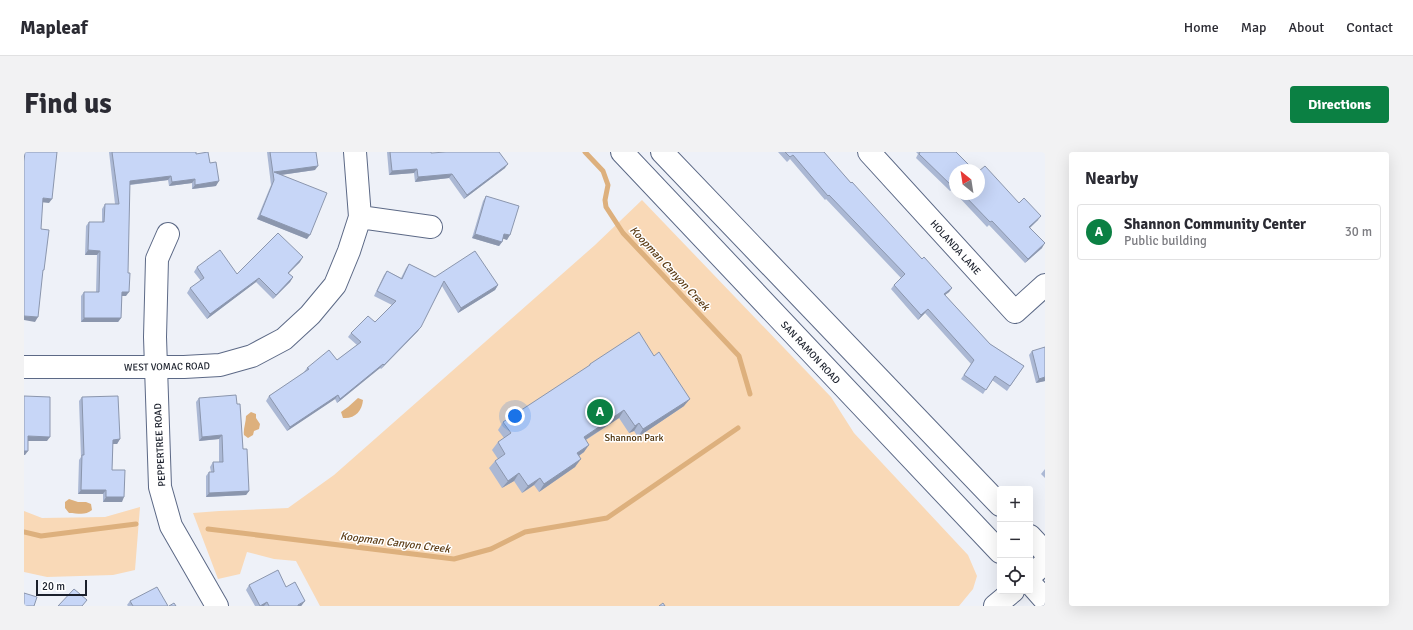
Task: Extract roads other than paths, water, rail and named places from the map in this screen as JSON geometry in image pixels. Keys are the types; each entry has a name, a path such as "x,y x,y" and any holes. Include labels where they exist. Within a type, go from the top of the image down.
{"street":[{"name":"WEST VOMAC ROAD","path":"24,367 184,367 220,365 252,356 284,339 310,315 334,285 348,251 360,217 354,152"},
{"name":"SAN RAMON ROAD","path":"622,152 997,549"},
{"path":"662,152 997,502"},
{"name":"HOLANDA LANE","path":"869,152 1015,312 1045,285"},
{"path":"360,217 431,227"},
{"name":"PEPPERTREE ROAD","path":"168,234 157,259 155,337 160,487 171,526 217,606"},
{"path":"1033,539 1045,552"},
{"path":"1033,573 1045,563"},
{"path":"1033,586 1045,600"},
{"path":"995,606 1009,594"}],"waterway":[{"name":"Koopman Canyon Creek","path":"585,152 603,171 608,185 605,200 606,207 623,233 739,356 750,394"},
{"name":"Koopman Canyon Creek","path":"208,529 454,559 491,549 525,532 607,518 738,428"},
{"name":"Koopman Canyon Creek","path":"24,532 41,536 136,524"}],"place":[{"name":"Shannon Community Center","path":"600,412"}],"park label":[{"name":"Shannon Park","path":"634,437"}]}
